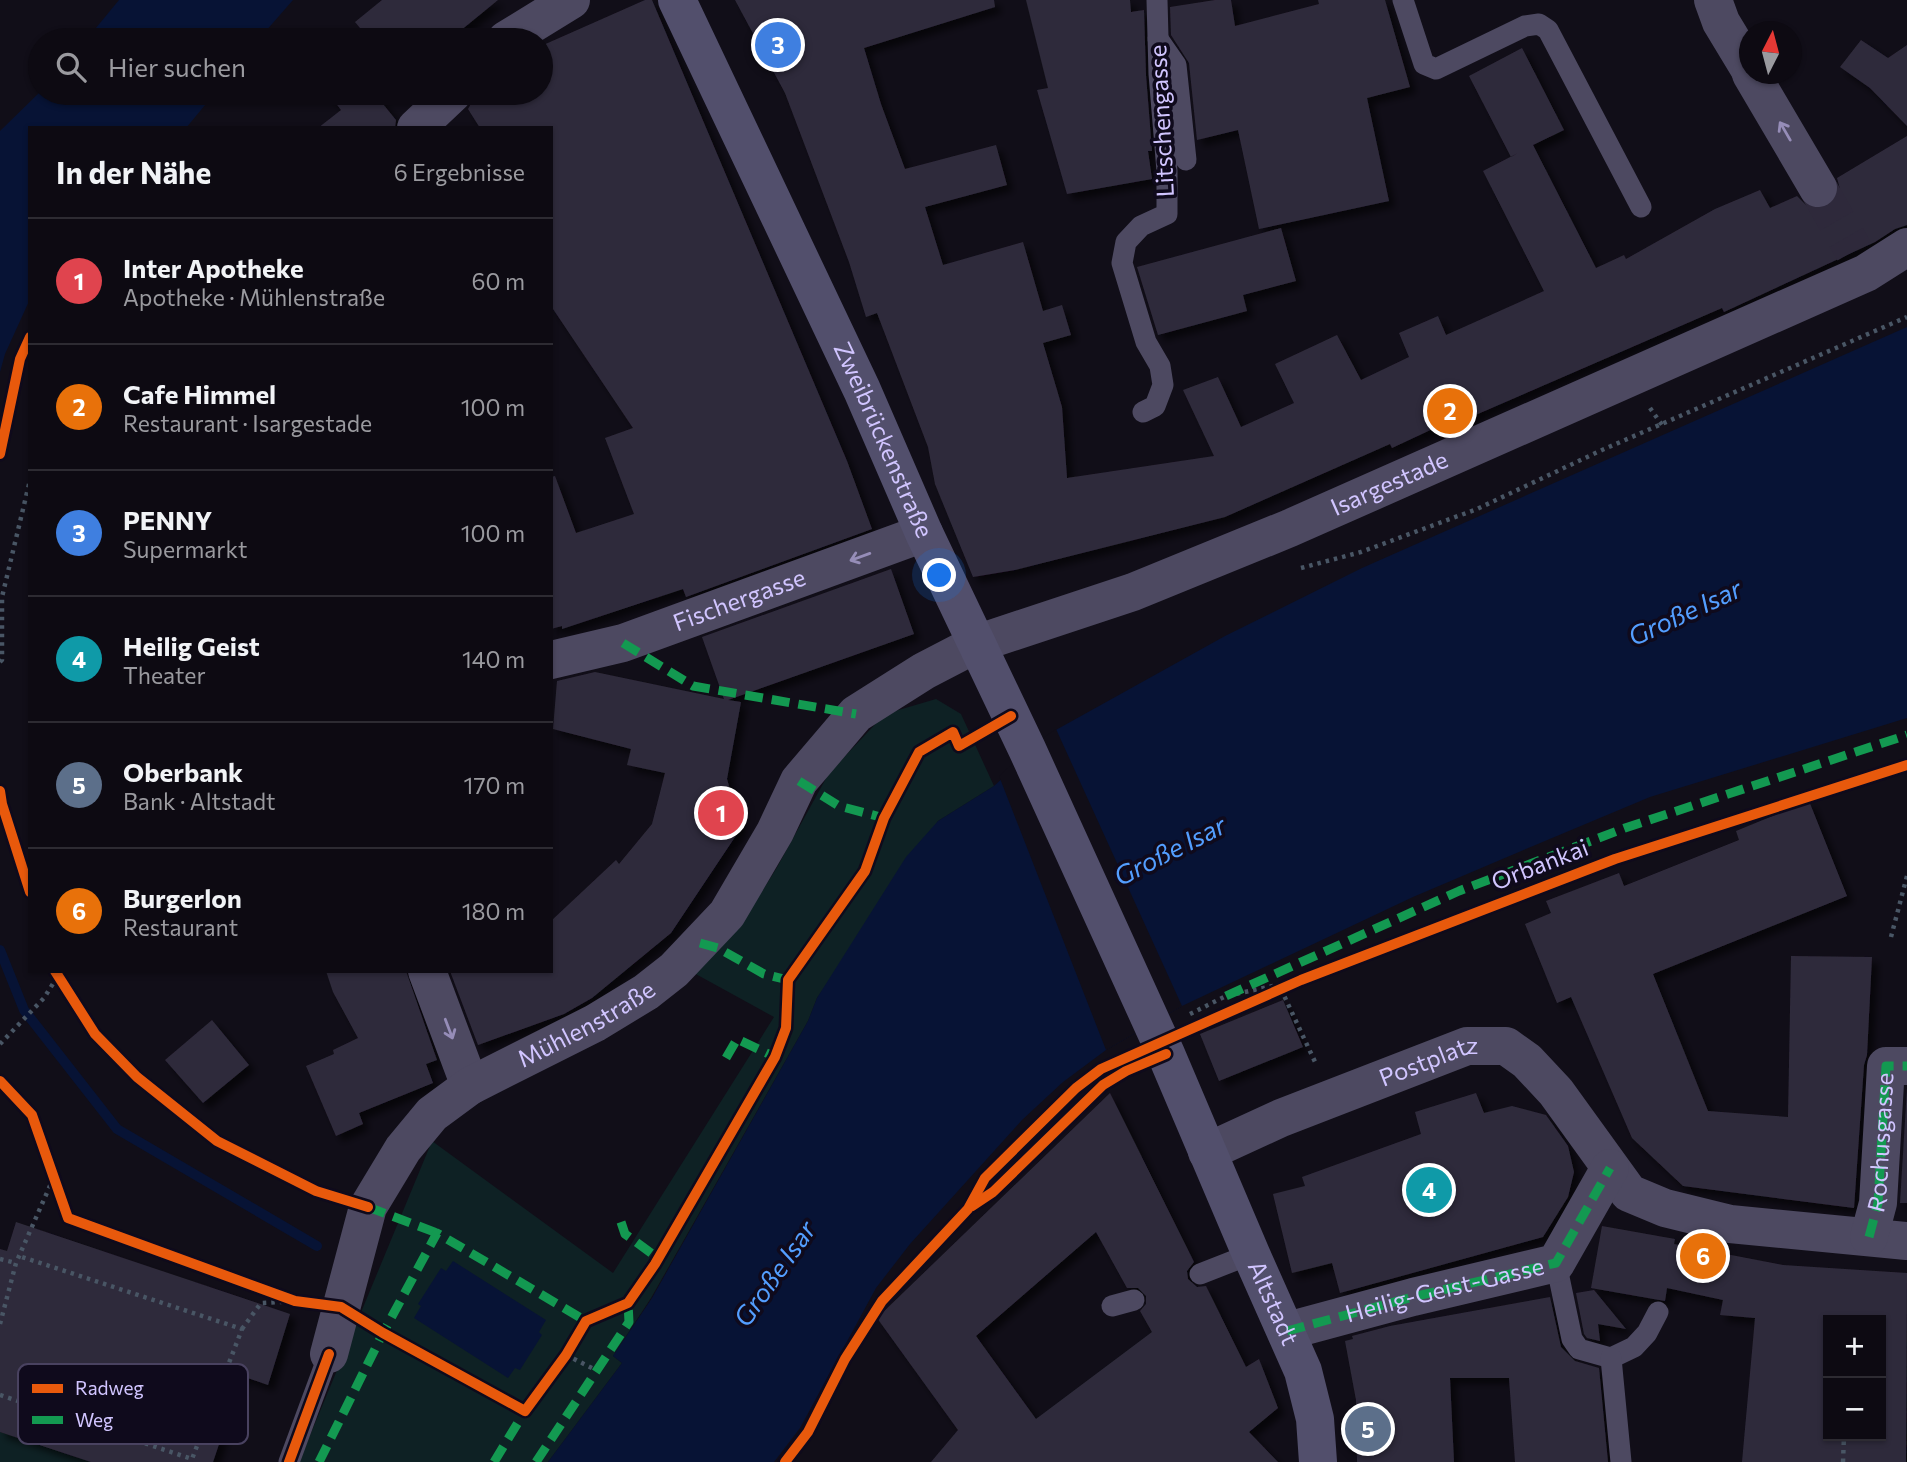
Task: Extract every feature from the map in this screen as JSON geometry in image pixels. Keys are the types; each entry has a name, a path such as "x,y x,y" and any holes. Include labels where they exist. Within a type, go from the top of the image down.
{"street":[{"path":"526,28 571,0"},
{"path":"1713,0 1721,22 1739,53"},
{"name":"Zweibrückenstraße","path":"682,2 846,355 924,533 1027,749 1150,1024 1166,1054 1207,1152"},
{"path":"1757,84 1818,188"},
{"path":"418,126 440,105"},
{"name":"Isargestade","path":"976,644 1133,592 1290,528 1860,262 1907,247"},
{"name":"Fischergasse","path":"553,660 623,643 924,533"},
{"name":"Mühlenstraße","path":"329,1354 368,1208 403,1149 432,1114 470,1086 595,1023 646,992 674,970 727,914 775,832 799,781 856,714 924,671 976,644"},
{"path":"428,973 470,1086"},
{"name":"Postplatz","path":"1207,1152 1332,1098 1466,1046 1506,1046 1527,1061 1556,1092 1610,1168"},
{"name":"Rochusgasse","path":"1869,1237 1878,1203 1886,1066 1907,1066"},
{"name":"Altstadt","path":"1207,1152 1303,1371 1315,1419 1318,1462"},
{"path":"1610,1168 1629,1193 1665,1209 1730,1224 1907,1241"},
{"name":"Heilig-Geist-Gasse","path":"1287,1331 1556,1262 1610,1168"}],"lane":[{"name":"Litschengasse","path":"1143,412 1155,406 1163,385 1160,366 1146,342 1122,263 1126,242 1141,226 1167,214 1167,171 1158,74 1157,0"},
{"path":"1403,0 1424,64 1436,69 1525,26 1539,24 1548,30 1641,207"},
{"path":"1158,39 1176,65 1186,160"},
{"path":"1200,1274 1251,1254"},
{"path":"1556,1262 1572,1339 1579,1349 1611,1358 1634,1347 1647,1333 1658,1312"},
{"path":"1112,1306 1134,1300"},
{"name":"Mühlenstraße","path":"289,1462 329,1354"},
{"path":"1611,1358 1621,1462"}],"path":[{"path":"1296,569 1361,552 1478,509 1602,450 1907,317"},
{"path":"0,663 2,597 28,488"},
{"path":"953,732 959,746"},
{"path":"1891,937 1907,876"},
{"path":"57,973 64,988"},
{"path":"0,1044 44,998 57,973"},
{"path":"1245,1005 1313,975"},
{"path":"1209,1004 1226,996 1301,980"},
{"path":"1281,989 1332,1098"},
{"path":"49,1166 58,1192"},
{"path":"0,1324 16,1263 53,1179"},
{"path":"19,1255 242,1329"},
{"path":"0,1259 16,1263"},
{"path":"270,1292 295,1301"},
{"path":"228,1364 242,1329 261,1303 295,1301 341,1307"},
{"path":"566,1355 596,1370"},
{"path":"0,1395 18,1401"},
{"path":"1843,1462 1844,1441"},
{"path":"142,1444 191,1461 198,1444"}],"green space":[{"path":"936,699 961,714 994,786 938,821 817,998 808,1021 651,1298 613,1356 622,1363 548,1462 299,1462 432,1141 613,1273 774,1017 683,967 752,907 829,773 885,714"},
{"path":"0,1432 18,1438 18,1444 36,1444 91,1462 0,1462"}],"water":[{"path":"119,0 293,0 268,28 96,28"},
{"path":"28,104 205,105 188,126 28,126 28,303 5,354 0,372 0,131"},
{"name":"Große Isar","path":"1907,327 1907,718 1650,797 1413,897 1182,1006 1106,1050 1063,1082 1022,1120 910,1244 876,1288 800,1428 774,1462 548,1462 622,1363 613,1356 652,1298 808,1021 817,998 906,857 938,821 994,786 1054,731 1225,636 1362,568"},
{"path":"453,1261 546,1320 539,1332 542,1335 520,1370 515,1368 508,1378 414,1318 421,1306 418,1304 441,1268 446,1271"}],"pier":[{"path":"1056,729 1182,1006 1106,1050 999,776"}],"building":[{"path":"382,0 498,0 464,28 360,28 355,22"},
{"path":"645,0 652,0 847,461 872,529 686,597 683,589 562,629 562,626 553,628 553,476 576,533 634,514 605,438 633,428 553,309 553,126 479,126 468,109 470,105 553,105 553,41"},
{"path":"735,0 994,0 995,7 864,48 905,169 996,145 1007,185 925,207 943,265 1023,242 1043,311 1062,305 1071,335 1043,343 1062,407 1067,478 1214,456 1183,390 1218,377 1241,427 1294,403 1275,364 1337,335 1361,380 1409,357 1399,333 1438,316 1446,335 1544,291 1483,171 1511,157 1469,76 1522,48 1564,130 1533,145 1596,268 1624,255 1626,259 1715,209 1760,190 1770,208 1797,196 1808,207 1817,210 1828,207 1837,198 1840,189 1837,178 1907,136 1907,225 1724,312 1722,308 1441,430 1439,426 1392,448 1390,444 1225,517 1015,570 973,577 935,484 928,447 877,313 866,317 849,262 785,93"},
{"path":"1026,0 1130,0 1131,12 1144,10 1152,151 1148,151 1152,179 1067,194 1037,90 1048,88"},
{"path":"1231,0 1235,26 1319,4 1318,0 1385,0 1410,87 1367,98 1389,201 1259,229 1238,130 1197,140 1189,63 1171,35 1170,7"},
{"path":"1861,40 1888,58 1907,45 1907,126 1870,88 1840,67"},
{"path":"337,105 384,105 396,120 395,126 321,126 341,110"},
{"path":"1281,228 1296,281 1243,295 1247,311 1158,335 1137,267"},
{"path":"891,569 914,634 728,700 741,702 727,779 741,828 671,933 592,998 564,1014 478,1045 451,973 553,973 553,919 616,860 619,864 652,824 665,773 627,765 631,749 553,729 557,681 595,672 724,699 702,637"},
{"path":"1809,801 1847,896 1653,974 1708,1111 1788,1117 1791,956 1872,957 1854,1208 1683,1186 1632,1138 1571,997 1557,1003 1525,924 1551,913 1546,901 1619,873 1624,886 1739,840 1736,831"},
{"path":"327,973 407,973 437,1060 426,1064 433,1083 359,1113 363,1124 336,1136 306,1066 334,1054 333,1050 358,1038 333,992"},
{"path":"1283,1000 1303,1047 1219,1081 1200,1034"},
{"path":"212,1020 249,1065 203,1103 165,1060"},
{"path":"1907,1088 1907,1203 1900,1203"},
{"path":"1110,1093 1194,1262 1187,1271 1188,1279 1197,1287 1206,1286 1246,1367 1259,1359 1278,1408 1249,1432 1278,1462 931,1462 958,1430 877,1318","holes":["1096,1232 1127,1288 1138,1288 1146,1296 1146,1304 1140,1311 1152,1332 1036,1419 976,1336"]},
{"path":"1476,1093 1484,1113 1512,1106 1546,1115 1568,1146 1574,1172 1568,1197 1543,1237 1340,1293 1332,1263 1292,1273 1273,1194 1305,1186 1302,1177 1421,1134 1415,1112"},
{"path":"16,1222 290,1314 268,1385 248,1378 248,1364 18,1364 18,1438 0,1432 0,1249 7,1251"},
{"path":"1602,1226 1675,1239 1674,1244 1783,1265 1907,1273 1906,1462 1742,1462 1755,1318 1720,1315 1723,1300 1667,1288 1665,1301 1591,1288"},
{"path":"1594,1290 1626,1329 1598,1324 1600,1341 1587,1338 1584,1334 1576,1293"},
{"path":"1550,1297 1561,1347 1575,1361 1599,1368 1608,1462 1515,1462 1509,1378 1450,1378 1454,1462 1357,1462 1356,1400 1345,1341 1353,1339 1352,1336 1390,1326"},
{"path":"36,1444 219,1444 213,1462 91,1462"}],"waterway":[{"path":"0,950 24,1010 117,1129 317,1246"}],"tunnel":[{"path":"1818,188 1854,251"}],"marked path":[{"path":"623,643 693,686 856,714"},
{"path":"1226,996 1459,891 1625,828 1907,735"},
{"path":"799,781 839,806 884,818"},
{"path":"700,943 718,948 764,974 788,980"},
{"path":"726,1058 737,1039 775,1057"},
{"path":"1869,1237 1878,1203 1886,1066 1907,1066"},
{"path":"1287,1331 1556,1263 1610,1168"},
{"path":"368,1207 437,1233"},
{"path":"621,1222 625,1234 658,1258"},
{"path":"319,1462 383,1333 437,1233 586,1321"},
{"path":"536,1462 629,1322 628,1303"},
{"path":"494,1462 525,1411"}],"cycle path":[{"path":"0,454 20,359 28,341"},
{"path":"0,1081 32,1115 68,1218 295,1301 341,1307 525,1411 566,1355 586,1321 628,1303 655,1264 775,1057 786,1028 788,980 865,871 884,818 919,752 953,732 959,746 1011,716"},
{"name":"Orbankai","path":"785,1462 808,1432 845,1359 882,1301 968,1209 985,1178 1076,1088 1101,1069 1301,980 1615,859 1907,765"},
{"path":"0,791 28,886"},
{"path":"56,973 95,1034 137,1077 217,1141 316,1191 368,1207"},
{"path":"972,1206 993,1192 1103,1085 1126,1071 1166,1054"},
{"path":"289,1462 329,1354"}],"place":[{"name":"PENNY","path":"778,45"},
{"name":"Cafe Himmel","path":"1450,411"},
{"name":"Inter Apotheke","path":"721,813"},
{"name":"Heilig Geist","path":"1429,1190"},
{"name":"Burgerlon","path":"1703,1256"},
{"name":"Oberbank","path":"1368,1429"}]}
